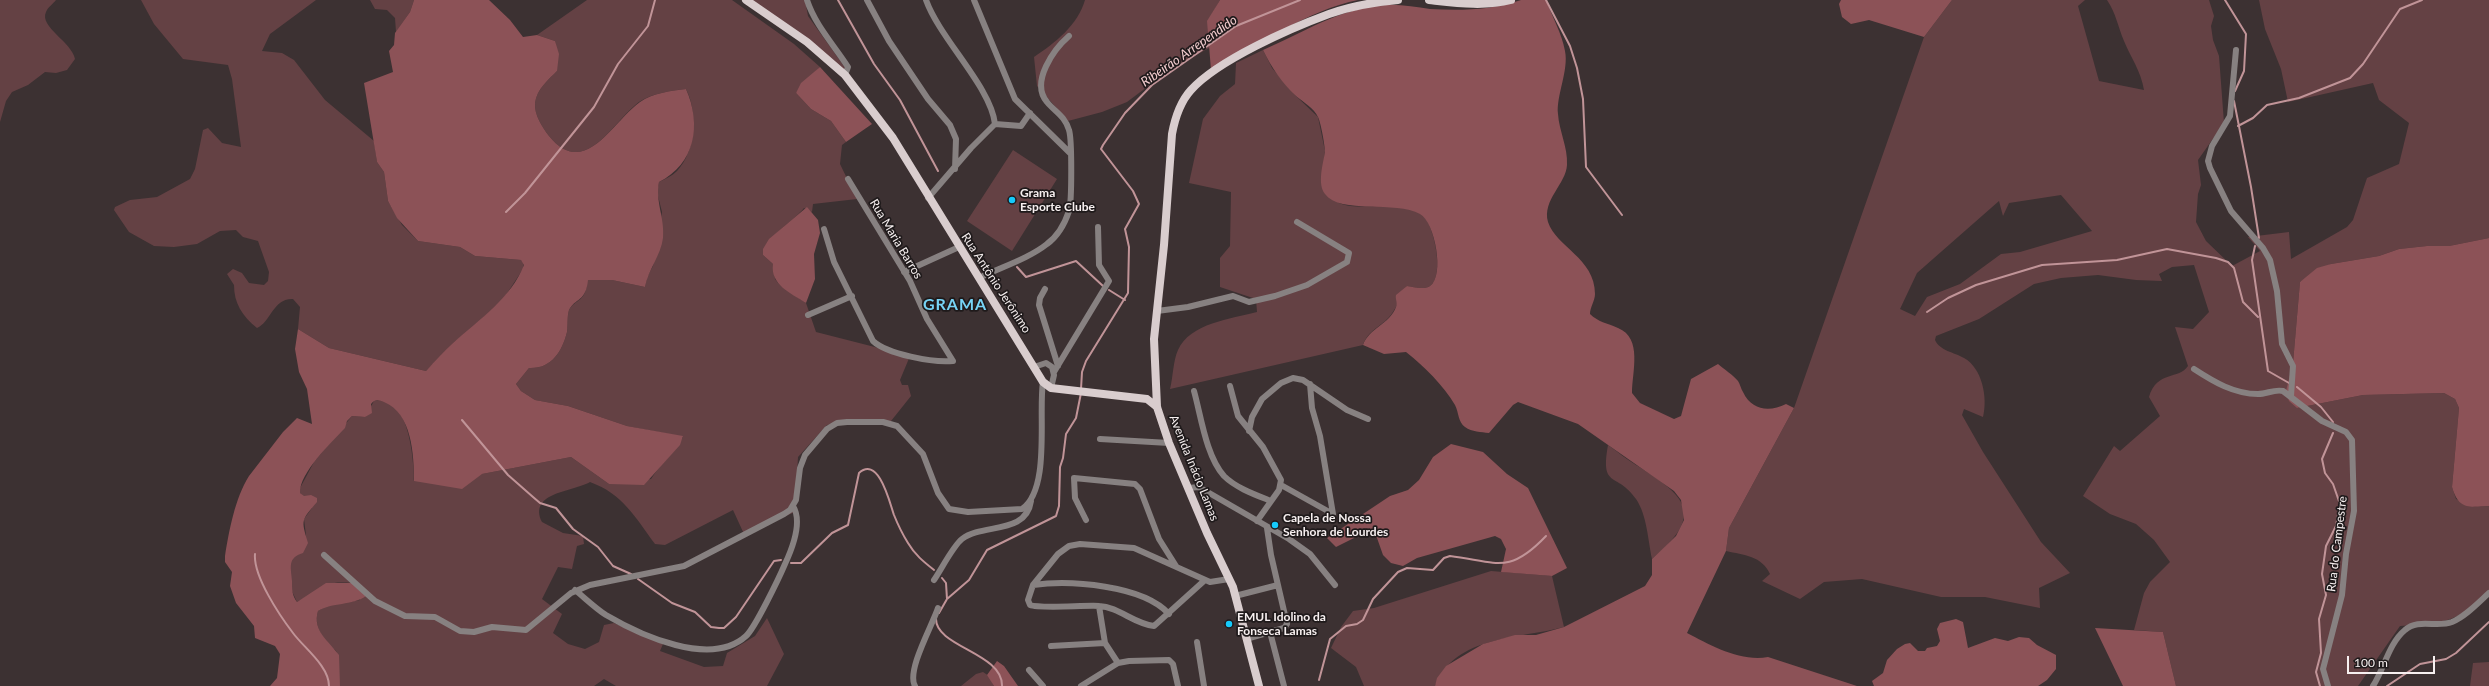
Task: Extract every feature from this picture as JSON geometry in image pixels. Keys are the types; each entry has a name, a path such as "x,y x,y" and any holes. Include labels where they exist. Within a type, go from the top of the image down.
{"main road":[{"name":"Rua Antônio Jerônimo","path":"746,0 807,42 845,75 893,138 928,198 1034,367 1044,382 1051,388"},
{"name":"Avenida Inácio Lamas","path":"1259,686 1229,579 1169,443 1157,407 1154,339 1168,179 1176,117 1187,95 1203,79 1265,43 1330,13 1377,2 1398,0"},
{"path":"1429,0 1471,4 1498,4 1512,0"},
{"path":"1051,388 1147,399 1157,407"}],"street":[{"path":"807,0 814,19 825,32 848,67 845,75"},
{"path":"867,0 889,41 928,99 950,126 956,139 955,169"},
{"path":"926,0 931,16 994,114 995,124"},
{"path":"974,0 1015,99 1070,153"},
{"path":"979,278 1048,243 1063,227 1070,210 1070,130 1062,115 1046,101 1041,85 1047,64 1056,47 1069,36"},
{"path":"2236,50 2230,116 2212,146 2208,161 2231,211 2263,248 2270,260 2277,291 2282,344 2292,366 2291,396"},
{"path":"928,198 955,169 971,148 995,124 1021,126 1030,113"},
{"name":"Rua Maria Barros","path":"824,229 834,262 852,296 870,338 875,343 913,356 936,362 953,361 927,319 904,272 848,179"},
{"path":"1157,311 1188,307 1233,296 1249,302 1274,296 1307,285 1347,262 1349,253 1297,222"},
{"path":"1051,388 1054,372 1109,281 1099,265 1098,227"},
{"path":"904,272 959,247"},
{"path":"1045,289 1040,298 1039,305 1058,366"},
{"path":"808,316 852,296"},
{"path":"1034,367 1049,364 1054,372"},
{"name":"Rua do Campestre","path":"2194,369 2225,388 2260,394 2278,390 2291,396 2322,421 2346,432 2352,440 2354,511 2346,554 2342,595 2323,670 2328,686"},
{"path":"1249,431 1252,417 1262,399 1271,389 1293,378 1310,384 1347,410 1368,419"},
{"path":"934,580 959,541 972,534 1020,520 1028,512 1038,475 1041,456 1041,400 1044,382"},
{"path":"1281,485 1333,514 1320,436 1312,408 1310,384"},
{"path":"1230,386 1238,416 1263,447 1278,472 1281,485 1258,522"},
{"path":"1194,391 1205,436 1222,473 1240,486 1271,501"},
{"path":"575,590 605,614 656,638 695,649 727,647 747,636 791,551 797,514 793,506 801,461 817,437 830,426 840,422 889,422 896,425 923,454 938,492 950,508 968,512 1007,511 1022,509 1031,498"},
{"path":"1100,439 1169,443"},
{"path":"1086,520 1075,498 1074,478 1135,484 1140,490 1162,544 1176,566"},
{"path":"1188,488 1199,487 1310,554 1335,585"},
{"path":"324,556 379,603 410,618 438,618 460,631 474,632 492,627 526,630 575,590 590,585 656,572 695,562 778,518 793,506"},
{"path":"1246,640 1284,628 1288,624 1278,585 1267,528"},
{"path":"1205,580 1158,624 1152,626 1113,608 1099,606 1032,606 1028,600 1032,588 1062,550 1076,544 1134,548 1214,583 1229,579"},
{"path":"1032,588 1069,582 1111,589 1150,600 1169,614"},
{"path":"1235,596 1278,585"},
{"path":"2373,686 2403,631 2416,624 2440,625 2452,622 2463,616 2489,594"},
{"path":"1099,606 1105,643 1118,663"},
{"path":"915,686 913,680 917,659 938,608"},
{"path":"1270,632 1284,686"},
{"path":"1197,642 1204,686"},
{"path":"1051,646 1105,643"},
{"path":"1081,686 1118,663 1129,661 1170,661 1173,664 1178,686"},
{"path":"1029,670 1043,686"}],"shaded area":[{"path":"0,0 56,0 47,10 45,18 51,29 73,53 75,59 67,70 56,73 45,72 28,85 12,92 6,101 0,122"},
{"path":"141,0 316,0 270,34 262,51 282,53 294,60 325,100 374,141 377,162 384,172 388,201 402,225 418,241 460,247 475,256 521,260 524,262 523,269 504,298 475,326 454,342 426,371 329,348 298,329 300,307 293,299 281,302 266,321 257,328 247,319 240,309 235,298 234,285 227,274 233,269 242,273 249,283 264,285 268,281 269,272 258,241 243,237 236,230 220,231 197,244 174,247 154,246 129,232 114,210 115,207 130,200 157,197 190,179 195,169 203,130 208,128 222,143 241,147 232,79 228,65 183,59 154,24"},
{"path":"370,0 414,0 410,12 396,32 395,18 387,10 375,9"},
{"path":"414,0 489,0 510,20 523,37 537,35 555,41 559,54 557,71 543,85 538,93 535,107 541,125 549,136 562,148 574,152 586,150 598,143 630,111 650,96 686,89 694,116 692,142 688,154 681,165 659,182 658,196 663,223 663,238 660,250 645,287 612,280 588,280 583,296 571,306 569,310 567,332 559,352 544,366 529,368 516,384 521,391 535,400 568,406 627,426 683,436 680,445 644,485 609,484 571,457 482,474 462,489 414,481 412,447 406,425 393,407 382,401 374,401 371,404 372,413 365,417 352,416 347,421 345,428 317,458 305,476 301,485 300,493 304,496 311,495 317,498 317,502 305,517 304,521 304,529 308,543 303,553 294,558 291,564 293,592 297,602 326,583 352,583 366,596 355,601 329,606 318,611 317,624 319,630 339,655 340,686 270,686 277,678 280,654 275,646 255,638 254,626 236,603 230,586 232,572 225,562 225,556 236,504 249,476 283,432 297,418 312,424 307,389 299,372 295,349 298,329 329,348 426,371 450,345 503,298 518,277 524,265 521,260 475,256 460,247 418,241 397,218 388,201 384,172 377,162 364,83 393,72 389,51 394,45 395,33 410,12"},
{"path":"587,0 732,0 794,44 820,67 796,93 811,109 831,121 846,142 842,145 840,164 857,199 813,204 812,212 804,208 773,237 764,249 763,255 773,264 775,279 778,283 806,303 816,332 910,356 900,380 902,385 908,385 911,396 891,421 854,422 827,425 798,457 795,512 744,534 733,510 665,545 655,544 620,500 601,487 590,482 554,494 541,504 539,512 542,522 563,533 583,536 584,544 577,546 572,569 558,567 542,599 562,614 553,633 568,644 585,649 599,642 604,625 614,623 663,644 660,651 704,667 723,666 727,653 755,636 767,618 784,654 767,686 616,686 604,679 594,686 340,686 339,661 337,653 322,637 317,624 317,615 318,611 325,606 360,600 352,583 341,582 322,587 297,602 291,589 289,570 290,563 306,535 304,519 312,508 300,493 300,488 314,462 352,416 365,417 374,401 386,401 395,407 402,417 411,444 414,481 482,474 571,457 609,484 651,479 683,437 627,426 568,406 535,400 521,391 516,384 529,368 544,366 559,352 567,332 569,310 571,306 583,296 587,280 612,280 645,287 647,277 653,266 662,212 657,192 659,182 677,171 688,153 691,142 693,131 692,109 690,98 686,89 656,94 639,102 597,143 586,150 574,152 562,148 546,132 537,116 535,103 540,89 557,71 555,41 537,35"},
{"path":"748,0 805,0 808,16 851,76"},
{"path":"1085,0 1220,0 1208,21 1209,48 1171,69 1127,102 1102,112 1068,121 1037,86 1034,57 1065,33 1082,9"},
{"path":"1220,0 1358,0 1340,5 1302,20 1211,70 1207,21"},
{"path":"1521,0 1546,0 1564,45 1566,58 1558,114 1566,152 1567,165 1563,179 1548,206 1548,222 1552,231 1589,271 1595,294 1590,314 1599,321 1618,328 1626,333 1631,339 1634,356 1632,393 1640,403 1674,419 1681,416 1691,379 1718,364 1738,381 1747,398 1756,406 1768,409 1780,407 1786,404 1794,408 1729,528 1726,551 1687,633 1715,647 1736,655 1757,658 1768,657 1857,686 1435,686 1437,678 1446,666 1483,644 1515,635 1536,635 1564,627 1645,586 1652,575 1652,559 1676,536 1684,520 1681,500 1674,491 1578,424 1518,402 1513,405 1489,433 1477,432 1468,429 1461,423 1455,405 1445,390 1420,363 1406,352 1384,354 1363,345 1370,334 1393,313 1397,306 1396,295 1407,286 1425,288 1430,286 1434,280 1437,272 1437,261 1434,238 1430,227 1420,214 1410,210 1397,208 1343,204 1332,200 1325,194 1321,185 1321,179 1325,149 1322,129 1318,117 1311,108 1291,91 1273,69 1263,50 1336,16 1368,7 1396,5 1430,9 1465,10 1488,8"},
{"path":"1841,0 1952,0 1924,37 1869,20 1851,24 1842,17 1839,4"},
{"path":"1952,0 2085,0 2078,6 2099,81 2144,90 2143,83 2124,41 2113,10 2107,0 2209,0 2214,16 2211,26 2213,40 2219,56 2224,123 2198,160 2201,185 2198,194 2196,222 2206,241 2232,266 2260,251 2248,237 2289,232 2291,259 2347,227 2353,220 2367,178 2399,164 2409,123 2379,100 2373,83 2288,102 2281,69 2265,29 2259,0 2489,0 2489,238 2449,246 2427,246 2399,249 2379,256 2331,264 2300,282 2293,363 2297,408 2363,395 2444,393 2455,399 2459,408 2452,487 2456,499 2475,507 2489,506 2489,593 2468,610 2448,620 2427,624 2400,626 2358,686 2176,686 2163,632 2134,630 2144,593 2150,582 2170,562 2154,540 2136,524 2110,514 2083,496 2114,446 2120,451 2160,416 2149,397 2157,383 2162,379 2179,373 2188,366 2175,327 2193,329 2209,312 2194,265 2172,267 2159,274 2162,281 2136,280 2098,275 2061,278 2034,284 1979,319 1936,336 1935,340 1940,347 1964,358 1975,369 1979,376 1985,401 1983,417 1964,409 1962,415 1983,452 2041,542 2070,573 2039,588 2040,608 1985,597 1941,597 1862,579 1824,582 1800,599 1762,581 1770,574 1762,563 1746,555 1726,551 1729,528 1794,408 1924,37","holes":["2061,195 2092,231 2020,252 2001,254 1960,284 1927,297 1915,316 1900,309 1917,273 1999,201 2003,216 2009,203"]},
{"path":"1263,50 1272,68 1296,96 1318,117 1325,151 1322,186 1332,198 1339,203 1357,206 1405,208 1415,210 1423,215 1431,229 1434,240 1437,272 1434,281 1428,287 1419,288 1407,286 1392,313 1371,332 1363,345 1170,389 1175,359 1178,350 1184,341 1201,328 1224,320 1257,312 1256,299 1220,287 1220,258 1230,246 1231,192 1189,183 1203,119 1220,96 1235,84 1236,63"},
{"path":"820,67 872,124 846,142 831,121 811,109 796,93 801,83"},
{"name":"Grama Esporte Clube","path":"1013,150 1057,179 1012,251 967,221"},
{"path":"807,207 818,220 820,233 814,254 815,279 806,303 788,292 778,283 773,271 773,264 763,255 763,249 769,239"},
{"path":"2489,238 2489,506 2475,507 2465,506 2461,503 2452,487 2459,408 2455,399 2444,393 2363,395 2297,408 2289,401 2286,391 2293,363 2300,282 2317,268 2331,264 2379,256 2399,249 2427,246 2449,246"},
{"path":"1451,444 1483,452 1507,474 1528,488 1567,568 1552,576 1501,572 1506,549 1501,539 1495,536 1417,558 1403,566 1391,563 1383,555 1377,538 1372,535 1364,533 1336,547 1327,538 1390,496 1408,490 1419,480 1433,457"},
{"path":"1608,445 1667,486 1677,496 1683,507 1684,518 1679,530 1669,543 1652,559 1647,528 1640,505 1629,490 1608,474 1606,459"},
{"path":"1491,571 1552,576 1564,627 1509,637 1473,648 1457,657 1444,669 1435,686 1364,686 1356,667 1331,648 1341,627 1353,611 1374,608"},
{"path":"1956,619 1963,622 1968,648 1995,638 2008,641 2019,637 2029,638 2037,645 2056,655 2056,669 2047,680 2038,686 1874,686 1872,681 1883,673 1887,660 1897,649 1910,643 1918,651 1925,651 1927,648 1937,646 1940,641 1937,629 1940,623"},
{"path":"2095,628 2163,632 2176,686 2123,686"},
{"path":"997,661 1004,666 1018,686 994,686 987,675"},
{"path":"2489,662 2489,686 2470,686 2473,663"},
{"path":"983,672 989,676 994,686 961,686 976,674"}],"waterway":[{"path":"506,212 525,193 594,107 618,64 648,26 655,0"},
{"path":"838,0 874,64 900,100 938,171"},
{"name":"Ribeirão Arrependido","path":"1081,389 1082,372 1086,361 1128,293 1129,247 1125,229 1139,204 1133,191 1101,149 1103,145 1125,113 1152,85 1236,26 1300,0"},
{"path":"1546,0 1570,46 1577,68 1583,99 1586,167 1622,215"},
{"path":"2225,0 2246,34 2244,71 2235,91"},
{"path":"2238,126 2253,118 2267,105 2299,98 2350,78 2363,64 2400,9 2422,0"},
{"path":"2234,101 2251,187 2259,238"},
{"path":"2255,246 2252,260 2268,371 2289,383"},
{"path":"1927,312 1948,298 1976,285 2042,265 2117,260 2167,249 2216,258 2228,262 2234,268 2243,302 2258,317"},
{"path":"1017,267 1026,277 1076,261 1103,286"},
{"path":"1109,290 1125,300"},
{"path":"2297,387 2321,407 2333,422"},
{"name":"Ribeirão Arrependido","path":"939,613 947,599 969,580 987,550 1056,516 1059,506 1060,467 1063,458 1066,434 1076,418 1081,393"},
{"path":"462,420 508,475 540,503 556,508 573,529 598,547 613,566 631,574"},
{"path":"2320,686 2316,672 2321,653 2319,619 2326,595 2322,574 2326,546 2336,526 2340,504 2333,484 2325,473 2322,459 2333,433"},
{"path":"791,563 801,563 832,533 848,525 859,473 866,469 872,470 878,475 904,537 920,558 934,570"},
{"path":"1319,680 1330,639 1346,626 1357,624 1363,620 1373,599 1398,572 1407,568 1433,570 1444,558 1450,556 1491,563 1512,561 1533,548 1546,536"},
{"path":"255,554 258,573 268,595 281,617 293,633 321,664 328,679 329,686"},
{"path":"638,579 672,603 695,612 711,627 724,628 736,617 774,561 781,560"},
{"path":"942,578 946,583 947,599"},
{"name":"Ribeirão Arrependido","path":"936,619 939,629 946,637 982,658 992,666 999,675 1002,686"},
{"path":"2387,686 2420,664 2446,659 2456,653 2489,622"}],"place":[{"name":"Grama Esporte Clube","path":"1012,200"},
{"name":"Capela de Nossa Senhora de Lourdes","path":"1275,525"},
{"name":"EMUL Idolino da Fonseca Lamas","path":"1229,624"}],"district":[{"name":"GRAMA","path":"955,305"}]}
